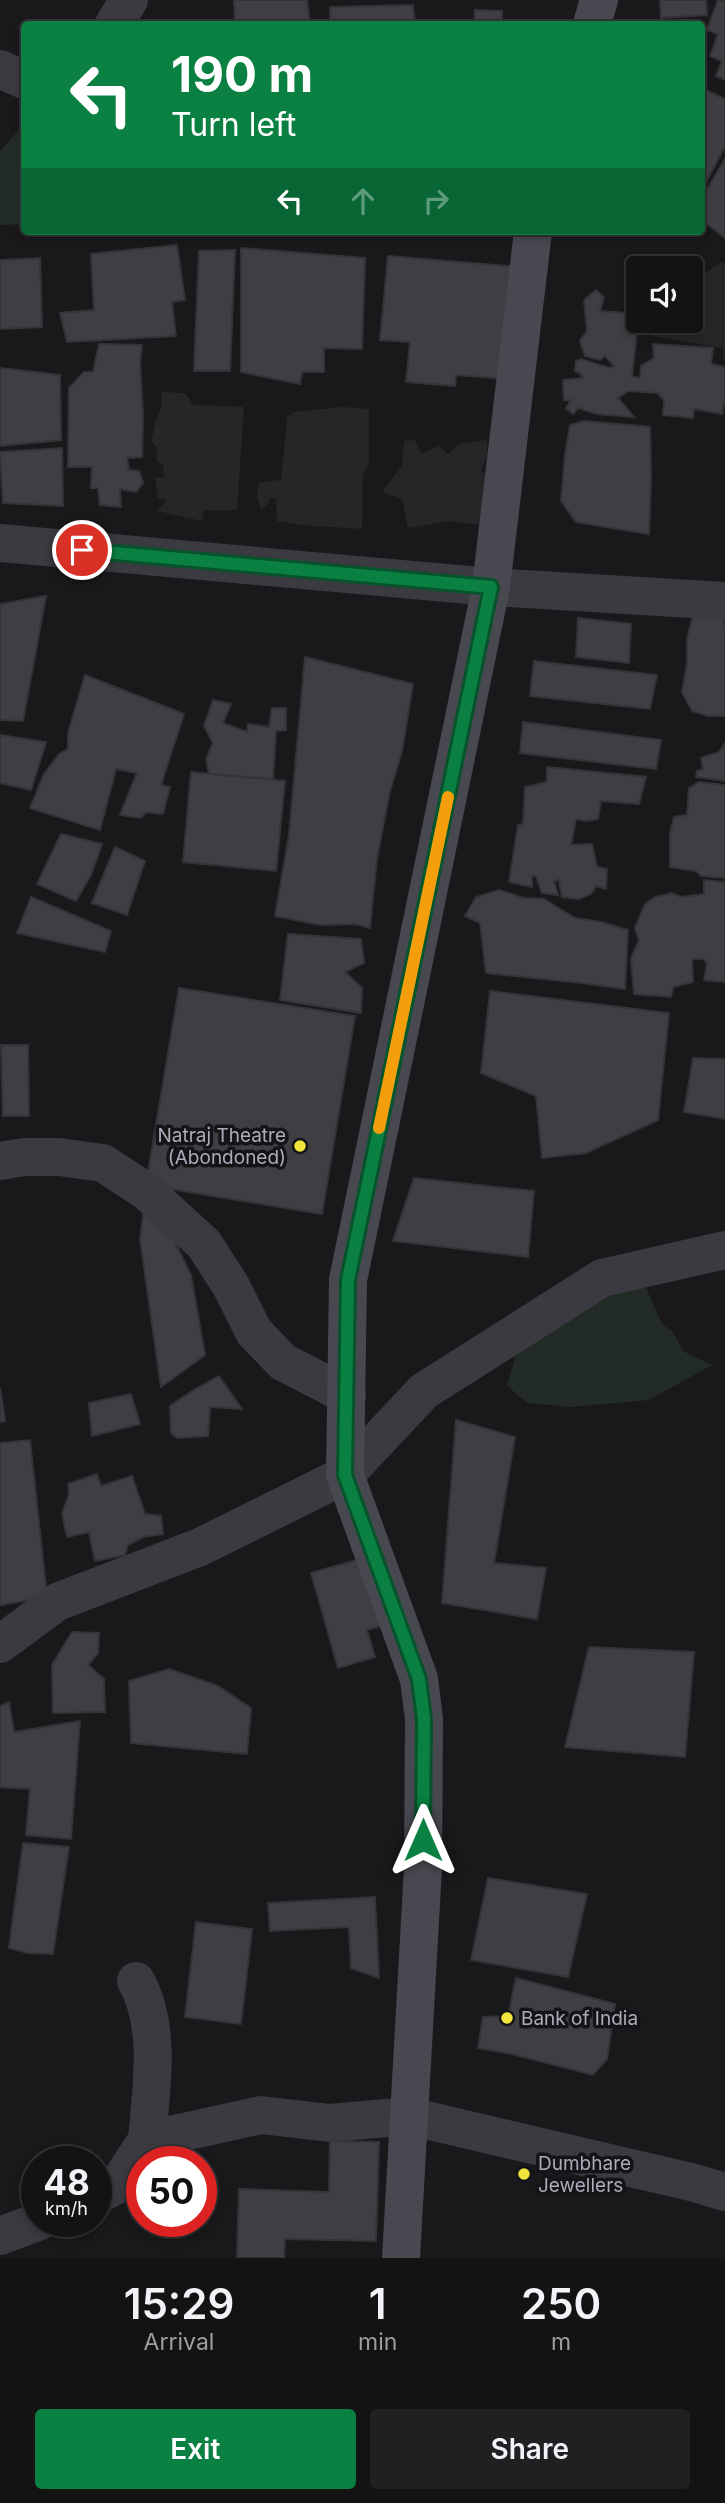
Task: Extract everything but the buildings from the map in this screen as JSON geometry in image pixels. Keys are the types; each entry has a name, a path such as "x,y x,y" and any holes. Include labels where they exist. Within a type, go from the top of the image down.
{"main road":[{"path":"593,21 599,0"},
{"path":"401,2258 423,1868 424,1719 419,1679 345,1475 348,1280 491,587 526,235"}],"street":[{"path":"116,21 129,0"},
{"path":"0,69 21,79"},
{"path":"0,543 491,587 725,601"},
{"path":"0,1161 24,1157 59,1157 103,1163 147,1192 204,1244 231,1286 254,1332 283,1362 346,1395"},
{"path":"0,1644 57,1602 200,1547 345,1475 424,1391 601,1278 725,1250"},
{"path":"112,2187 118,2184 147,2140 154,2064 148,2015 136,1981"},
{"path":"147,2140 261,2115 330,2123 409,2116 725,2192"},
{"path":"0,2236 21,2228"}],"shaded area":[{"path":"21,127 21,224 0,225 0,151"},
{"path":"721,262 725,264 725,359 723,348 651,336 652,333 703,333 703,275"},
{"path":"161,392 185,393 193,405 244,407 237,510 204,510 202,521 157,511 167,500 158,498 155,477 164,477 163,464 157,462 157,448 151,441 162,406"},
{"path":"343,407 369,409 369,462 363,474 362,529 277,521 276,499 270,498 261,510 257,496 259,482 281,480 287,417 293,412"},
{"path":"415,440 422,454 438,446 448,454 461,443 487,440 487,455 481,471 491,479 485,488 479,525 449,521 408,528 402,499 382,492 402,466 404,441"},
{"path":"637,1280 646,1288 662,1324 673,1332 683,1351 712,1365 649,1400 571,1407 527,1403 507,1386 517,1350"}],"slow traffic":[{"path":"379,1128 448,797"}],"place":[{"name":"Natraj Theatre (Abondoned)","path":"300,1146"},
{"name":"Bank of India","path":"507,2018"},
{"name":"Dumbhare Jewellers","path":"524,2174"}],"route":[{"path":"82,550 491,587 348,1280 345,1475 419,1679 424,1719 423,1840"}]}
